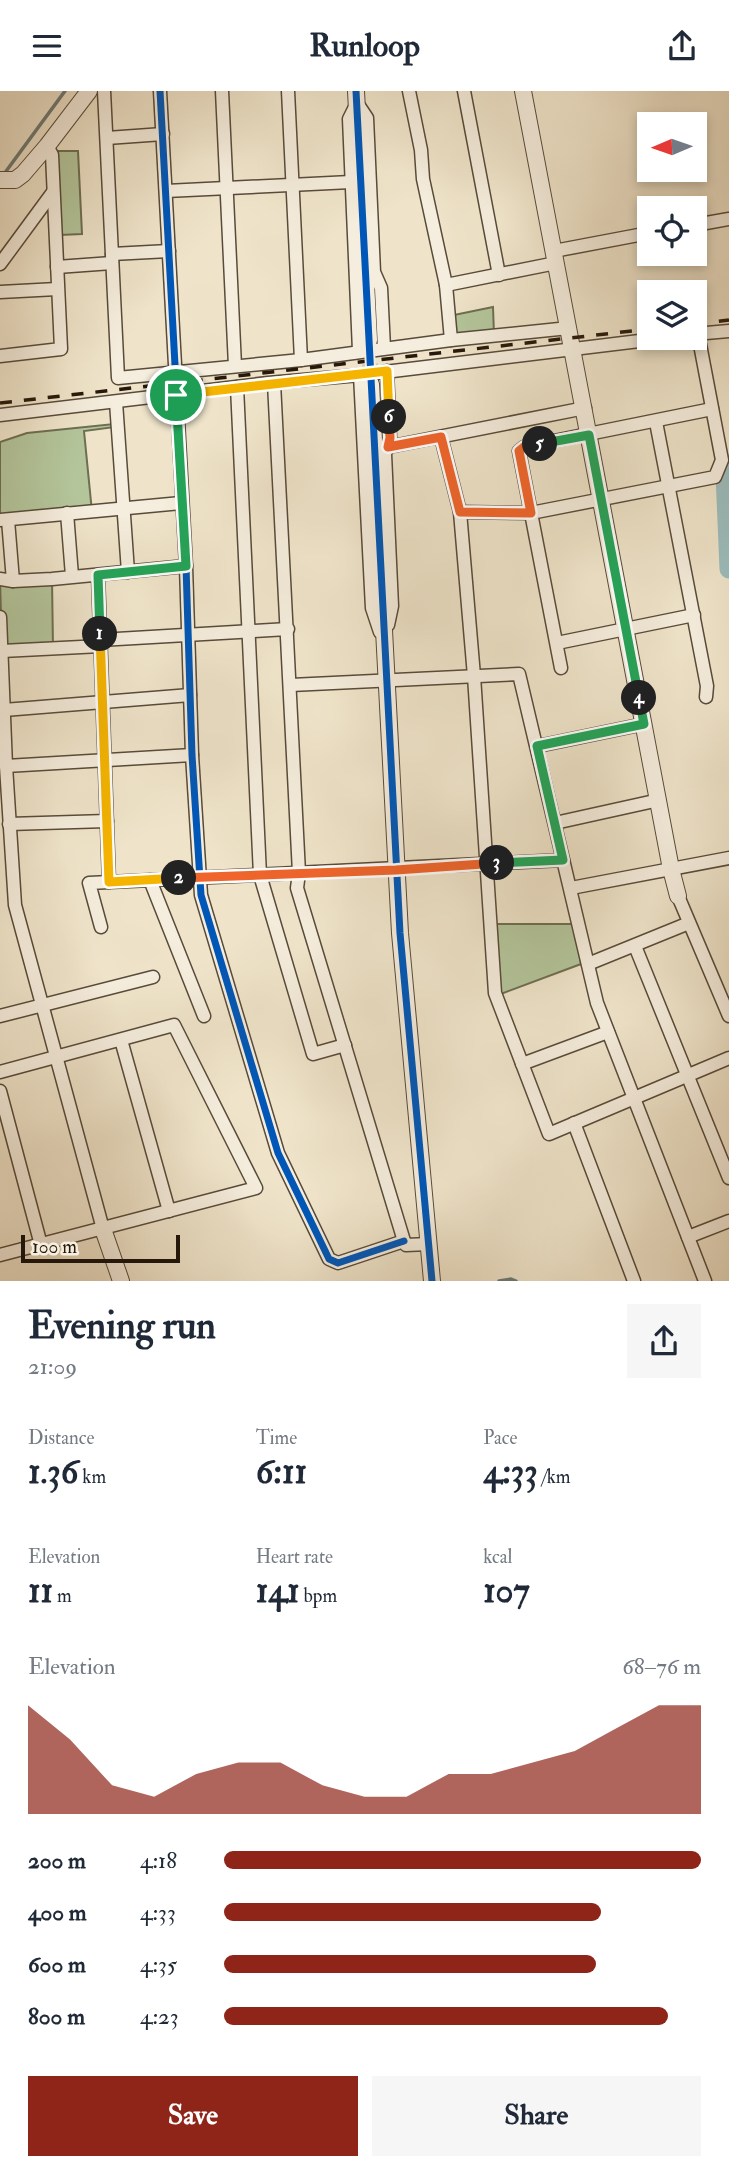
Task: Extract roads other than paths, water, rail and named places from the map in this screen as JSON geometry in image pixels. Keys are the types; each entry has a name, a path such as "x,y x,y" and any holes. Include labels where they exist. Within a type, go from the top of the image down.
{"street":[{"path":"0,180 15,180 23,174 89,91"},
{"path":"104,91 118,378 301,360 370,346 569,328"},
{"path":"160,91 201,895 278,1153 329,1259 338,1263 404,1241"},
{"path":"222,91 235,366"},
{"path":"288,91 301,360"},
{"path":"409,91 421,150 423,179 446,285 450,339"},
{"path":"464,91 499,275"},
{"path":"523,91 671,869 678,896 729,1016"},
{"path":"356,97 349,119 351,182 370,346"},
{"path":"356,97 370,346"},
{"path":"107,138 163,134"},
{"path":"0,356 61,349 52,155 47,146"},
{"path":"166,191 351,182"},
{"path":"0,264 53,192"},
{"path":"707,223 729,219"},
{"path":"446,285 499,275 555,257 637,236"},
{"path":"57,267 169,251"},
{"path":"0,292 57,289"},
{"path":"707,333 729,331"},
{"path":"0,415 274,383 365,380 387,371 637,341"},
{"path":"460,512 531,513 715,477 722,460 699,350"},
{"path":"384,646 392,606 385,454 390,438 387,371"},
{"path":"365,380 384,646 400,933 432,1281"},
{"path":"274,383 291,685 299,873 297,888 404,1241 406,1245 429,1244"},
{"path":"237,387 260,875 313,1054 345,1045"},
{"path":"116,402 128,572"},
{"path":"388,447 584,408"},
{"path":"561,668 519,451 524,447 712,409"},
{"path":"656,422 707,686 706,697"},
{"path":"441,437 460,512 495,993 549,1134 729,1058"},
{"path":"181,503 4,520 6,580 98,575 186,566"},
{"path":"67,513 72,576"},
{"path":"98,575 109,882"},
{"path":"557,643 694,615"},
{"path":"0,617 4,768 15,905 103,1229 121,1281"},
{"path":"2,651 288,629"},
{"path":"291,685 519,674 597,1003 705,1281"},
{"path":"4,710 190,695"},
{"path":"537,746 644,724"},
{"path":"4,768 192,755"},
{"path":"555,823 659,800"},
{"path":"9,824 107,821"},
{"path":"571,888 729,858"},
{"path":"101,927 89,883 563,860"},
{"path":"149,880 205,1016"},
{"path":"588,964 689,923"},
{"path":"635,946 729,1178"},
{"path":"0,1016 153,977"},
{"path":"0,1072 174,1025 256,1188 0,1255"},
{"path":"522,1064 608,1031"},
{"path":"121,1040 169,1211"},
{"path":"0,1091 5,1131 41,1245"},
{"path":"574,1123 634,1281"},
{"path":"688,1237 729,1221"}],"waterway":[{"path":"4,174 65,91"},
{"path":"729,464 725,474 729,569"},
{"path":"499,1281 516,1281"}],"tunnel":[{"path":"369,340 371,384"}],"railway":[{"path":"707,323 729,320"},
{"path":"0,403 637,330"}]}
